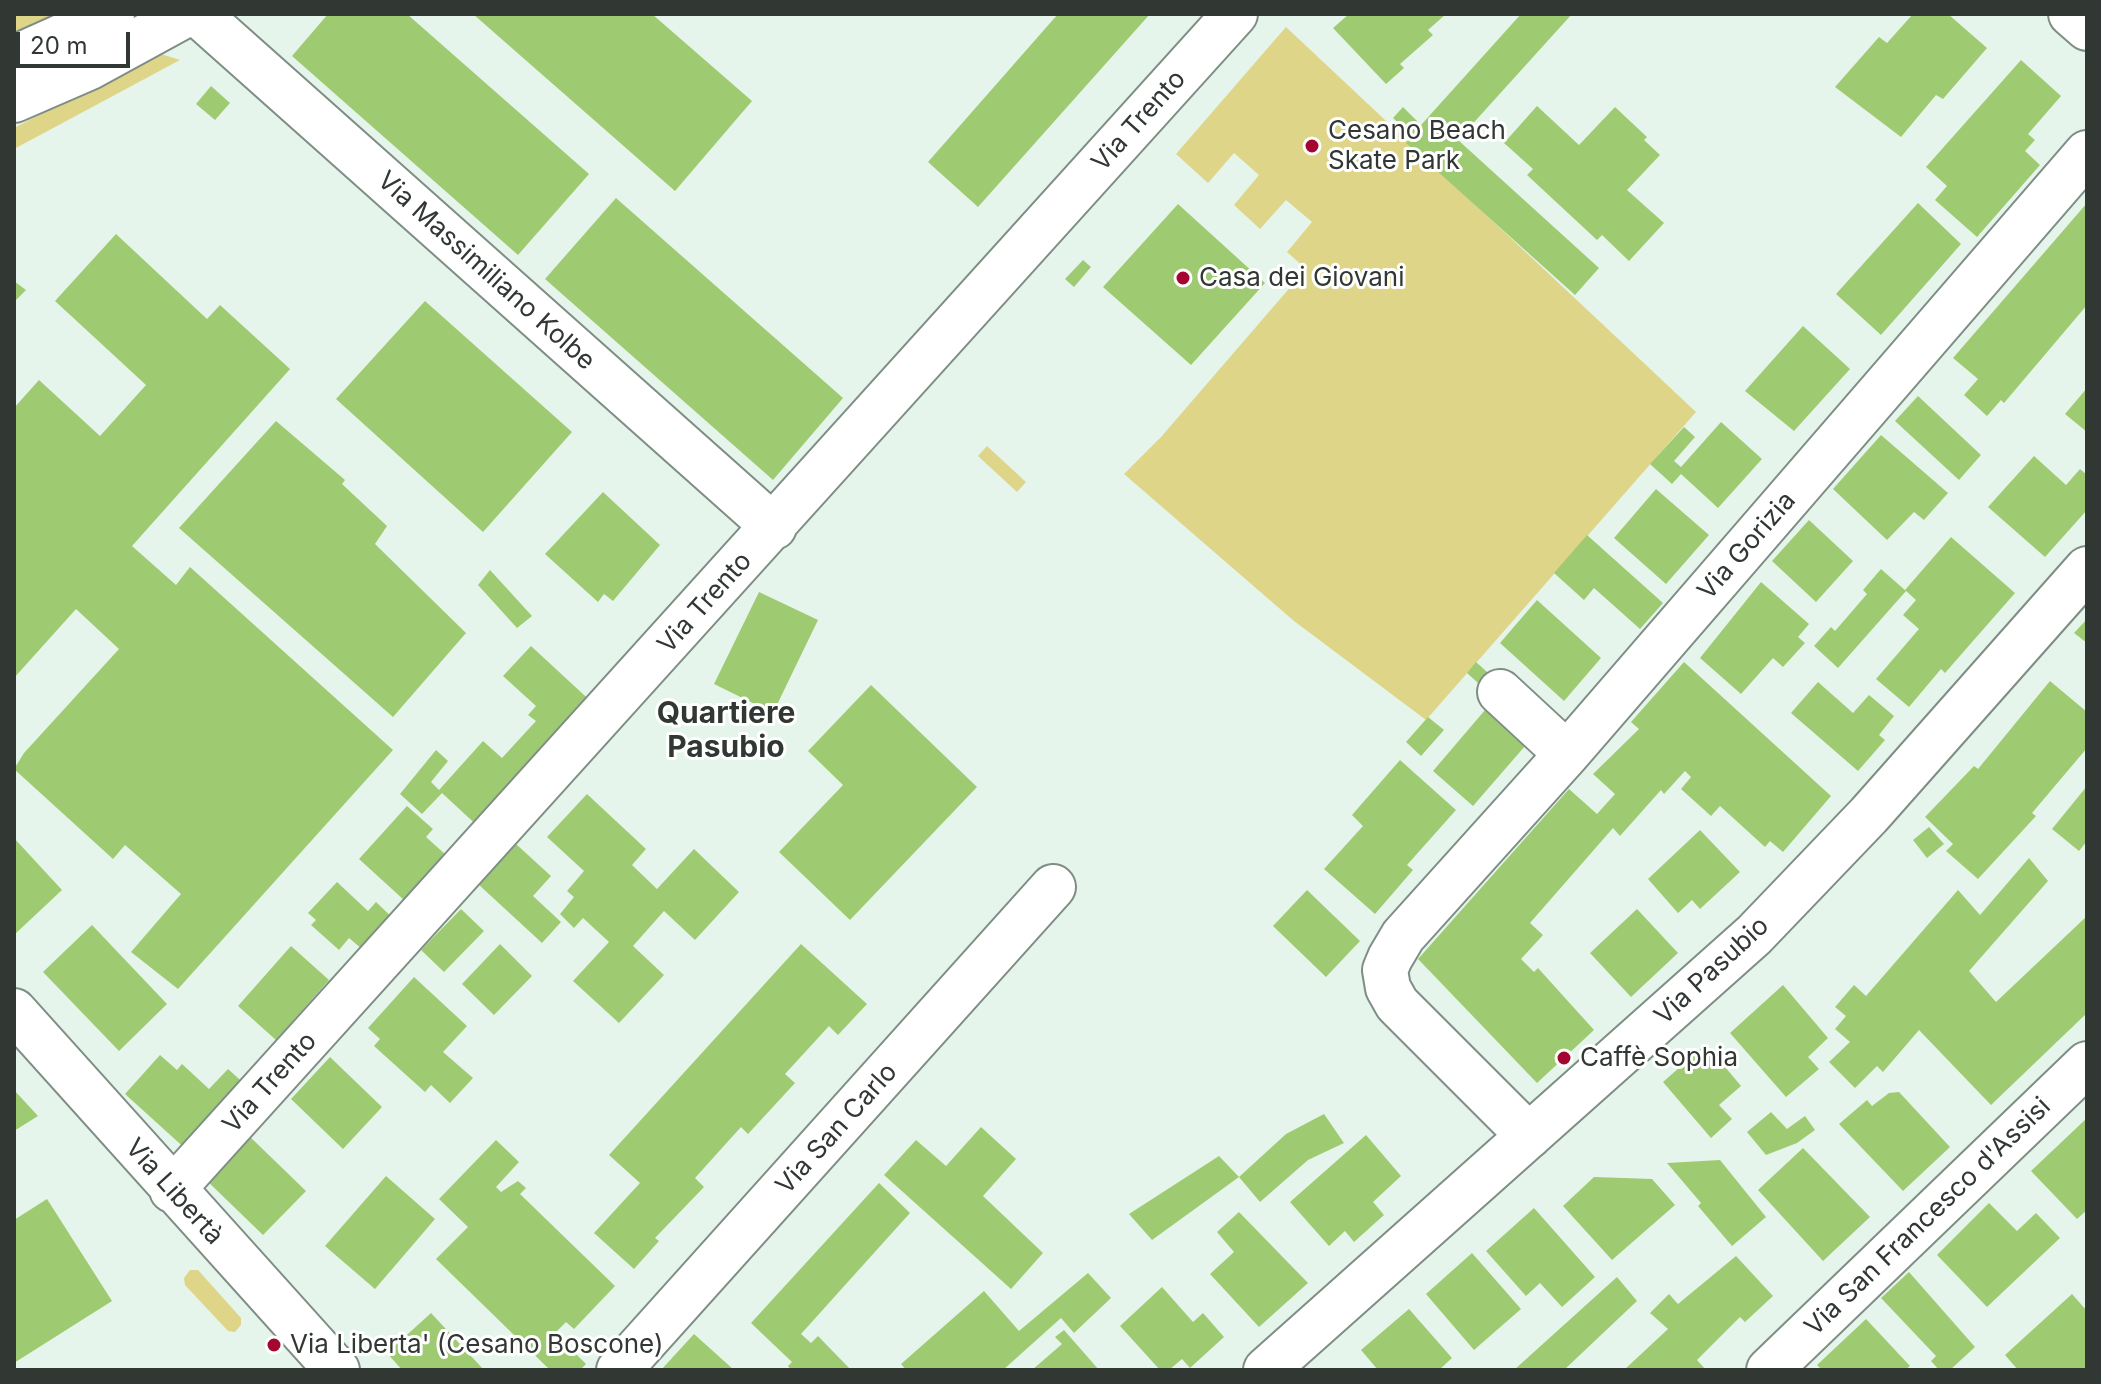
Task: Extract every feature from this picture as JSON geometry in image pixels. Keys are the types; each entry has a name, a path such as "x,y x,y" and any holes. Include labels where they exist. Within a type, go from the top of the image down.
{"street":[{"path":"14,58 112,14"},
{"path":"14,100 90,67 187,14"},
{"name":"Via Massimiliano Kolbe","path":"198,14 774,527"},
{"name":"Via Trento","path":"172,1190 1235,14"},
{"path":"2071,14 2087,28"},
{"name":"Via Gorizia","path":"1529,1136 1397,1004 1388,988 1385,970 1403,936 1567,754 2087,153"},
{"name":"Via Pasubio","path":"1266,1370 1754,935 1869,815 2087,569"},
{"path":"1500,692 1567,754"},
{"name":"Via San Carlo","path":"619,1370 1053,887"},
{"name":"Via Libertà","path":"14,1011 337,1370"},
{"name":"Via San Francesco d'Assisi","path":"1769,1370 2087,1064"}],"shaded area":[{"path":"14,14 72,14 14,38"},
{"path":"1286,27 1696,412 1426,720 1294,621 1124,474 1161,437 1306,269 1287,252 1312,222 1286,200 1260,229 1234,205 1259,175 1234,153 1208,183 1176,154"},
{"path":"158,53 180,60 14,149 14,128"},
{"path":"987,446 1026,482 1017,492 978,456"},
{"path":"190,1270 198,1270 241,1318 241,1325 235,1332 228,1331 185,1285 184,1278"}],"building":[{"path":"328,14 407,14 589,174 518,255 292,56"},
{"path":"473,14 652,14 752,101 675,191"},
{"path":"1058,14 1150,14 978,207 928,162"},
{"path":"1349,14 1446,14 1428,30 1433,35 1400,64 1404,68 1386,84 1333,28"},
{"path":"1521,14 1572,14 1458,140 1599,268 1575,295 1406,143 1412,136 1393,118 1403,107 1421,125"},
{"path":"1913,14 1948,14 1987,48 1943,99 1936,95 1901,137 1835,87 1879,37 1887,43"},
{"path":"2021,60 2061,96 2028,134 2035,140 2025,151 2040,165 1977,237 1935,200 1947,186 1926,167"},
{"path":"211,86 230,103 215,120 196,104"},
{"path":"1537,106 1579,145 1615,107 1647,137 1644,140 1660,155 1627,190 1664,223 1629,261 1602,235 1597,240 1527,175 1533,169 1504,143"},
{"path":"616,198 843,398 773,480 545,279"},
{"path":"1918,203 1961,244 1881,335 1836,294"},
{"path":"2087,203 2087,305 2004,403 2001,400 1987,416 1964,395 1978,379 1953,358"},
{"path":"1178,204 1265,283 1191,365 1103,287"},
{"path":"116,234 207,319 220,305 290,369 132,546 176,585 190,567 393,750 178,989 131,952 181,894 125,845 113,859 14,769 24,753 119,649 76,609 14,678 14,408 39,380 100,436 146,385 55,301"},
{"path":"1083,260 1091,267 1074,287 1065,279"},
{"path":"14,281 26,290 14,302"},
{"path":"425,301 572,432 483,532 336,399"},
{"path":"1803,326 1850,369 1794,431 1745,391"},
{"path":"2087,388 2087,432 2065,414"},
{"path":"1918,396 1981,455 1959,480 1895,421"},
{"path":"276,421 345,480 342,484 387,526 375,544 466,633 393,717 179,528"},
{"path":"1721,422 1762,459 1718,508 1681,474 1672,484 1650,464 1684,427 1695,437 1674,461 1681,467"},
{"path":"1881,435 1948,493 1924,520 1914,512 1887,540 1833,489"},
{"path":"2034,456 2066,485 2080,469 2087,475 2087,510 2045,557 1988,507"},
{"path":"1656,489 1709,535 1666,584 1614,538"},
{"path":"603,492 660,545 613,601 604,594 598,602 545,554"},
{"path":"1809,520 1853,561 1816,602 1772,561"},
{"path":"1587,535 1663,603 1640,629 1594,588 1584,600 1554,573"},
{"path":"1951,537 2015,593 1945,673 1941,669 1909,707 1876,679 1919,629 1903,615 1916,600 1905,590"},
{"path":"1881,569 1906,591 1838,668 1814,646 1831,627 1835,631 1867,594 1863,590"},
{"path":"490,570 532,616 517,628 478,585"},
{"path":"1761,582 1809,624 1798,637 1805,643 1783,667 1773,658 1741,694 1700,658"},
{"path":"759,592 818,620 773,713 714,684"},
{"path":"1537,600 1601,658 1564,701 1500,643"},
{"path":"2087,619 2087,643 2074,633"},
{"path":"531,646 597,707 483,831 442,793 422,814 400,794 436,750 448,761 431,782 439,790 483,741 502,758 536,721 528,715 536,706 503,676"},
{"path":"1476,662 1497,681 1488,692 1467,673"},
{"path":"1684,662 1831,796 1783,852 1770,841 1765,847 1720,806 1711,816 1681,789 1691,777 1685,771 1664,794 1661,790 1620,836 1613,828 1530,923 1543,935 1521,959 1534,972 1538,968 1594,1030 1537,1083 1418,959 1569,789 1597,814 1615,794 1593,774 1639,729 1631,722"},
{"path":"2050,681 2087,712 2087,748 2032,813 2036,816 1978,879 1946,851 1953,844 1925,817 1974,766 1978,769"},
{"path":"1818,682 1853,713 1869,695 1894,716 1879,735 1885,740 1858,771 1791,713"},
{"path":"871,685 977,787 850,920 779,852 843,785 808,751"},
{"path":"1491,703 1532,738 1473,806 1433,771"},
{"path":"1428,717 1444,730 1421,756 1406,742"},
{"path":"1400,760 1456,810 1407,865 1413,870 1375,914 1324,869 1363,826 1352,815"},
{"path":"2087,786 2087,841 2079,851 2052,829"},
{"path":"587,794 646,849 632,865 657,889 694,849 739,892 695,940 664,911 633,946 664,975 619,1023 573,981 609,942 583,918 574,928 560,914 574,897 567,891 584,871 547,837"},
{"path":"407,806 433,829 426,837 446,855 404,900 359,859"},
{"path":"1929,827 1944,844 1927,858 1913,840"},
{"path":"1700,830 1740,872 1700,909 1692,900 1678,913 1648,879"},
{"path":"14,838 62,890 14,935"},
{"path":"516,844 551,876 533,896 561,922 542,943 478,884"},
{"path":"2029,858 2048,881 1969,971 1996,1002 2087,916 2087,1013 1991,1105 1919,1030 1883,1072 1877,1066 1855,1088 1829,1062 1850,1042 1835,1029 1846,1016 1835,1007 1854,985 1866,996 1958,890 1980,915"},
{"path":"337,882 368,911 376,902 398,923 369,955 349,938 339,950 311,925 316,920 308,913"},
{"path":"1307,890 1360,941 1326,977 1273,926"},
{"path":"461,909 484,931 444,972 421,950"},
{"path":"1637,909 1678,953 1631,997 1590,953"},
{"path":"92,925 167,1004 119,1051 43,972"},
{"path":"500,944 532,976 494,1015 462,984"},
{"path":"801,944 867,1004 838,1035 829,1026 785,1074 795,1083 748,1134 741,1127 695,1178 704,1187 655,1238 659,1241 634,1269 594,1233 640,1183 609,1155"},
{"path":"291,946 329,980 276,1040 238,1006"},
{"path":"414,977 467,1026 443,1052 473,1078 450,1103 431,1085 425,1092 374,1046 380,1039 368,1028"},
{"path":"1783,985 1828,1038 1808,1057 1819,1069 1786,1097 1730,1033"},
{"path":"1706,1044 1741,1086 1719,1105 1732,1119 1711,1138 1663,1082"},
{"path":"160,1055 177,1070 182,1064 209,1089 228,1069 248,1087 189,1152 125,1094"},
{"path":"330,1057 382,1107 343,1149 291,1099"},
{"path":"14,1090 38,1116 14,1131"},
{"path":"1899,1092 1950,1147 1903,1191 1839,1124 1867,1100 1872,1106 1889,1093"},
{"path":"1771,1112 1787,1129 1805,1116 1815,1130 1797,1143 1766,1155 1747,1132"},
{"path":"1324,1114 1344,1143 1308,1160 1260,1202 1239,1177 1286,1134"},
{"path":"2087,1118 2087,1210 2077,1219 2031,1171"},
{"path":"981,1127 1016,1159 983,1196 1043,1253 1011,1289 884,1175 916,1140 946,1166"},
{"path":"245,1132 306,1191 263,1235 203,1177"},
{"path":"1366,1135 1401,1176 1373,1202 1384,1215 1354,1242 1345,1231 1329,1246 1290,1202"},
{"path":"496,1140 519,1162 496,1187 501,1192 518,1181 526,1188 520,1194 615,1286 574,1329 566,1322 555,1333 586,1364 580,1370 550,1370 436,1259 468,1227 439,1199"},
{"path":"1803,1148 1870,1217 1823,1261 1758,1190"},
{"path":"1219,1156 1239,1177 1152,1240 1129,1214"},
{"path":"1720,1160 1766,1217 1732,1246 1667,1163"},
{"path":"386,1176 435,1219 375,1289 325,1246"},
{"path":"1594,1177 1652,1179 1675,1205 1612,1260 1563,1206"},
{"path":"879,1183 910,1213 801,1334 811,1343 818,1336 851,1370 791,1370 788,1366 792,1362 751,1323"},
{"path":"47,1199 112,1301 14,1363 14,1220"},
{"path":"1989,1203 2017,1231 2036,1213 2060,1238 1987,1307 1937,1255"},
{"path":"1534,1208 1595,1277 1562,1307 1540,1283 1526,1296 1486,1251"},
{"path":"1239,1212 1308,1283 1259,1327 1210,1274 1234,1252 1217,1232"},
{"path":"1472,1253 1521,1309 1474,1350 1426,1294"},
{"path":"1736,1256 1773,1296 1745,1322 1740,1317 1697,1360 1706,1370 1624,1370 1668,1329 1650,1313 1669,1294 1678,1304"},
{"path":"1909,1272 1975,1347 1950,1370 1939,1370 1931,1361 1936,1356 1881,1298"},
{"path":"1088,1273 1111,1298 1074,1333 1061,1318 1003,1370 906,1370 901,1364 984,1291 1019,1331"},
{"path":"1617,1277 1637,1301 1564,1370 1514,1370"},
{"path":"1162,1287 1193,1322 1203,1313 1224,1337 1190,1368 1182,1359 1169,1370 1160,1370 1120,1326"},
{"path":"2072,1294 2087,1311 2087,1370 2018,1370 2005,1355"},
{"path":"1409,1309 1452,1358 1439,1370 1378,1370 1361,1350"},
{"path":"431,1313 484,1370 402,1370 387,1353"},
{"path":"1866,1319 1910,1366 1905,1370 1822,1370 1817,1365"},
{"path":"1064,1330 1099,1370 1032,1370 1062,1344 1055,1337"},
{"path":"694,1334 734,1370 661,1370"}],"place":[{"name":"Cesano Beach Skate Park","path":"1312,146"},
{"name":"Casa dei Giovani","path":"1183,278"},
{"name":"Caffè Sophia","path":"1564,1058"},
{"name":"Via Liberta' (Cesano Boscone)","path":"274,1345"}],"district":[{"name":"Quartiere Pasubio","path":"726,731"}]}
